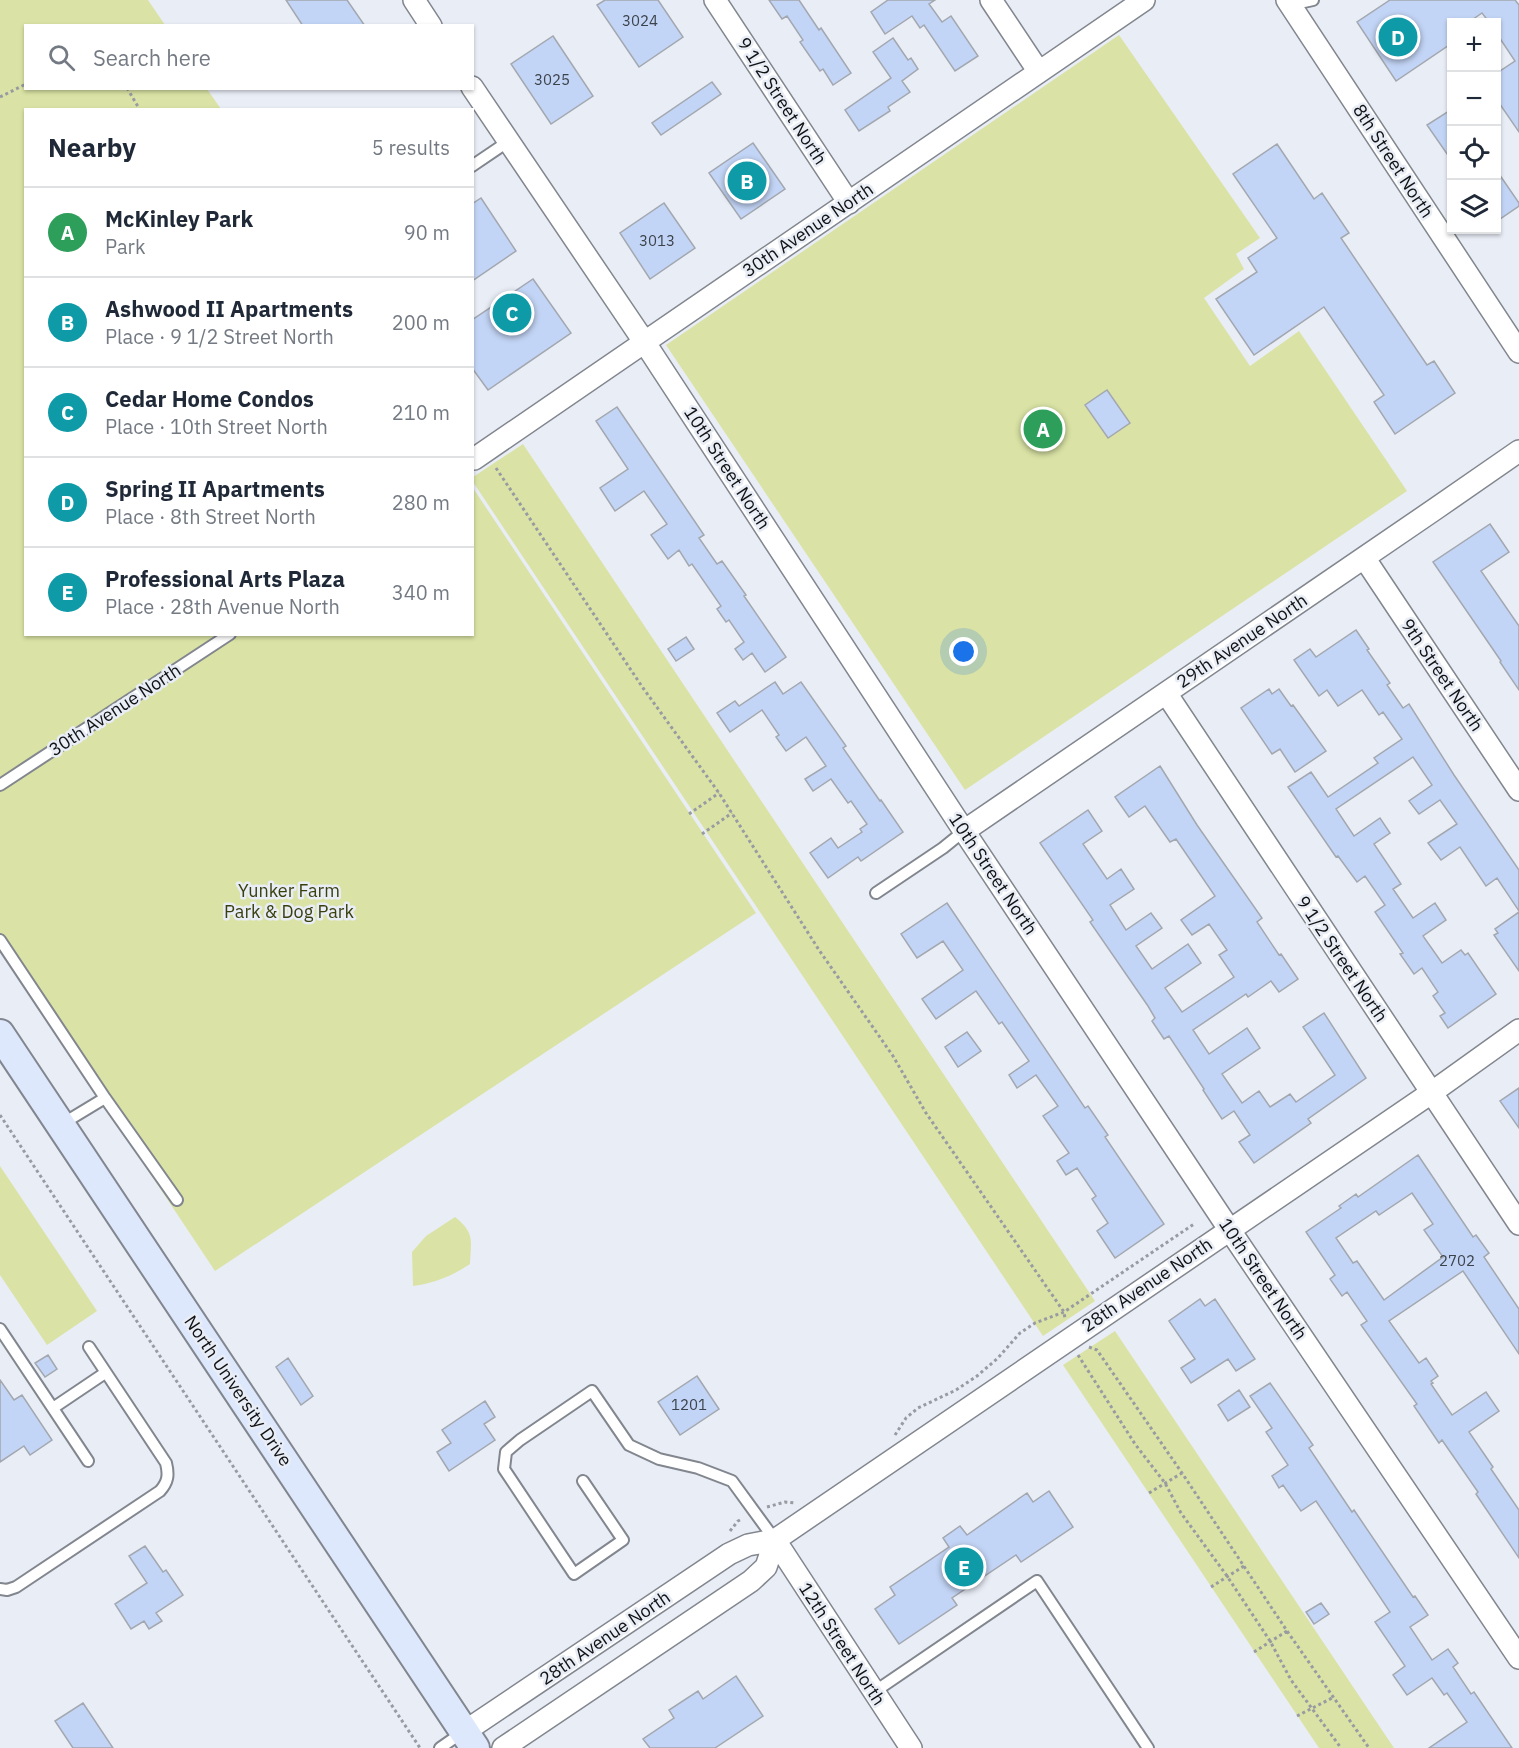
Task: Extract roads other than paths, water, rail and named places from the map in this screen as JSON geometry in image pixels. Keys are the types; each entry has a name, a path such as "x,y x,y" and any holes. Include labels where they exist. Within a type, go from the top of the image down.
{"main road":[{"name":"North University Drive","path":"0,1034 469,1740"}],"street":[{"path":"414,0 430,24"},
{"name":"9 1/2 Street North","path":"715,0 849,203"},
{"path":"991,0 1039,72"},
{"name":"30th Avenue North","path":"474,459 1144,0"},
{"name":"8th Street North","path":"1289,2 1519,352"},
{"name":"10th Street North","path":"474,90 645,343 964,831 1229,1230 1519,1658"},
{"name":"29th Avenue North","path":"964,831 1365,559 1519,451"},
{"name":"9th Street North","path":"1365,559 1519,790"},
{"name":"9 1/2 Street North","path":"1166,693 1519,1224"},
{"name":"28th Avenue North","path":"469,1740 729,1554 748,1545 775,1540 1431,1093 1519,1030"},
{"name":"28th Avenue North","path":"503,1748 751,1581 766,1567 775,1540"},
{"name":"12th Street North","path":"775,1540 910,1748"}],"lane":[{"path":"1289,2 1313,0"},
{"path":"474,165 509,141"},
{"name":"30th Avenue North","path":"0,785 228,636"},
{"path":"876,893 943,848 964,831"},
{"path":"0,940 105,1098 177,1200"},
{"path":"61,1124 105,1098"},
{"path":"0,1329 88,1461"},
{"path":"0,1589 7,1590 16,1587 160,1491 166,1484 168,1473 166,1463 89,1347"},
{"path":"52,1408 105,1373"},
{"path":"583,1481 623,1540 574,1574 504,1469 506,1452 592,1391 629,1445 660,1460 698,1468 732,1482 775,1540"},
{"path":"874,1692 1037,1581 1148,1748"},
{"name":"28th Avenue North","path":"440,1748 469,1740"}],"place":[{"name":"Spring II Apartments","path":"1398,37"},
{"name":"Ashwood II Apartments","path":"747,181"},
{"name":"Cedar Home Condos","path":"512,313"},
{"name":"McKinley Park","path":"1043,429"},
{"name":"Professional Arts Plaza","path":"964,1567"}],"park label":[{"name":"Yunker Farm Park & Dog Park","path":"289,901"}]}
